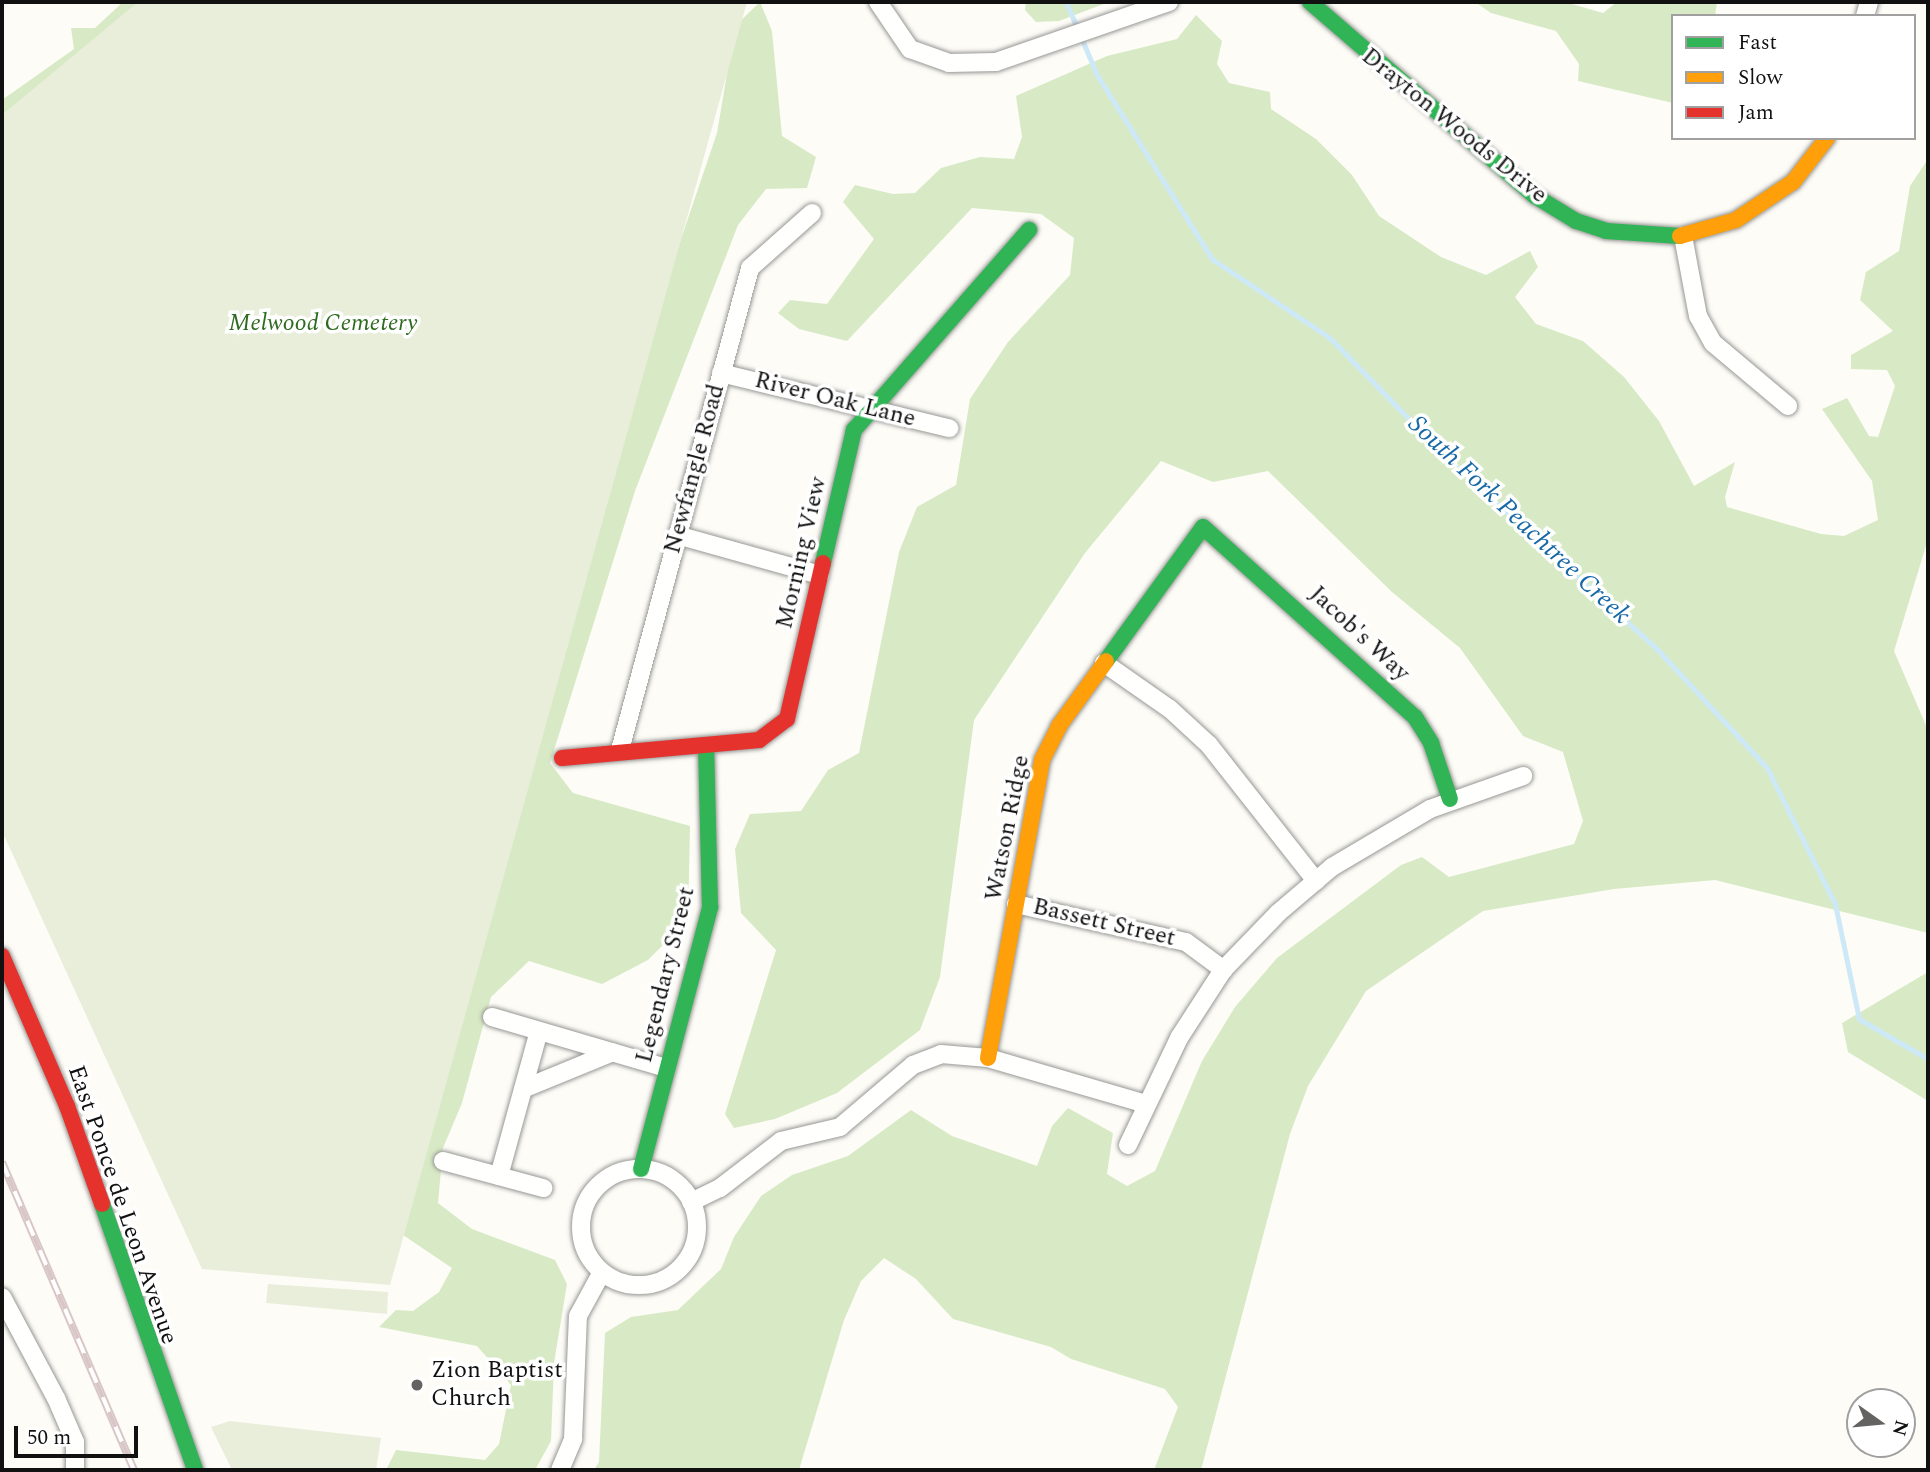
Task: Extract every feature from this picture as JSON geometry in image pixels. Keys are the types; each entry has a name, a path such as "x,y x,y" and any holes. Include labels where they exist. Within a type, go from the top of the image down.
{"street":[{"path":"878,2 910,49 949,63 996,62 1067,40 1169,2"},
{"name":"Drayton Woods Drive","path":"1310,2 1324,18 1535,196 1576,220 1606,231 1683,236 1736,220 1767,202 1793,181 1825,140"},
{"name":"Newfangle Road","path":"620,750 750,268 812,213"},
{"name":"Morning View","path":"562,758 620,750 706,748 759,740 787,719 854,429 869,408 1030,230"},
{"path":"1683,236 1698,316 1713,343 1788,406"},
{"name":"River Oak Lane","path":"721,373 949,428"},
{"name":"Watson Ridge","path":"988,1058 1042,760 1059,726 1203,527"},
{"name":"Jacob's Way","path":"1203,527 1415,717 1431,743 1450,799"},
{"path":"677,535 820,575"},
{"path":"1104,663 1170,709 1209,745 1316,881"},
{"name":"Legendary Street","path":"641,1169 710,907 706,748"},
{"path":"1128,1145 1179,1038 1224,970 1316,881 1450,799 1523,776"},
{"name":"Bassett Street","path":"1016,904 1186,942 1224,970"},
{"name":"East Ponce de Leon Avenue","path":"2,956 67,1106 195,1470"},
{"path":"492,1017 666,1068"},
{"path":"499,1176 539,1031"},
{"path":"523,1088 613,1052"},
{"path":"691,1202 720,1188 781,1141 840,1127 913,1065 941,1054 988,1058 1146,1104"},
{"path":"443,1161 543,1188"},
{"path":"641,1169 671,1178 691,1202 695,1240 675,1272 638,1285 602,1272 583,1242 584,1206 607,1178 641,1169"},
{"path":"560,1470 573,1439 578,1316 602,1272"},
{"path":"2,1297 57,1398 75,1442 75,1470"}],"green space":[{"path":"123,2 175,2 2,148 2,100 74,49 71,28 95,28"},
{"name":"Melwood Cemetery","path":"138,2 747,2 390,1285 202,1269 2,831 2,115"},
{"path":"760,2 772,31 782,136 816,157 807,188 766,189 738,225 635,491 550,763 573,793 690,826 688,920 648,960 602,984 529,961 491,997 462,1103 443,1148 438,1203 472,1229 555,1260 567,1284 554,1363 551,1441 535,1470 386,1470 396,1450 485,1460 499,1444 511,1385 477,1346 379,1327 396,1310 413,1311 439,1292 452,1268 400,1233 664,289 717,133 735,26"},
{"path":"1026,2 1109,2 1059,21 1036,22 1025,10"},
{"path":"1475,2 1565,2 1603,13 1617,2 1717,2 1715,14 1671,14 1671,103 1578,81 1579,64 1556,31 1491,13"},
{"path":"1196,15 1222,41 1217,64 1229,83 1270,92 1271,109 1316,139 1352,175 1379,216 1441,257 1486,275 1530,251 1538,267 1515,297 1536,324 1583,341 1624,377 1659,421 1694,486 1735,462 1725,497 1727,507 1821,534 1844,536 1878,520 1872,481 1822,409 1847,398 1869,436 1878,437 1895,386 1887,370 1851,369 1851,355 1893,331 1860,300 1866,272 1899,251 1910,186 1928,159 1928,539 1894,651 1928,730 1928,933 1715,880 1614,889 1483,911 1366,991 1308,1086 1290,1134 1201,1470 1154,1470 1178,1407 1165,1389 1071,1359 1051,1347 953,1319 916,1279 884,1258 861,1281 844,1320 799,1470 594,1470 599,1462 605,1333 631,1317 678,1310 721,1269 734,1237 761,1196 792,1175 848,1156 911,1110 952,1136 1037,1166 1052,1126 1068,1108 1113,1133 1107,1174 1127,1186 1155,1171 1202,1061 1235,1007 1277,958 1401,865 1422,857 1449,877 1574,844 1583,821 1563,752 1523,736 1460,648 1392,592 1268,471 1213,482 1161,461 1085,553 974,720 940,977 920,1030 837,1093 775,1119 734,1128 725,1114 776,950 741,913 735,849 750,814 801,811 828,770 859,753 899,552 917,507 956,485 970,399 1008,342 1070,275 1074,238 1041,214 972,208 847,341 799,329 778,313 790,300 827,304 874,239 843,202 855,185 893,194 915,193 941,168 980,157 1014,159 1022,137 1016,96 1107,56 1177,39"},
{"path":"1928,972 1928,1101 1848,1052 1842,1023"},
{"path":"268,1284 388,1292 387,1314 266,1303"},
{"path":"230,1421 381,1438 376,1470 232,1470 211,1427"}],"waterway":[{"name":"South Fork Peachtree Creek","path":"1066,2 1097,75 1212,259 1330,338 1447,458 1655,647 1767,768 1835,904 1859,1019 1928,1059"}],"railway":[{"path":"2,1162 134,1470"}],"traffic: fast":[{"path":"1310,2 1535,196 1576,221 1606,231 1680,236"},
{"path":"823,563 854,430 1029,230"},
{"path":"1106,661 1203,527 1415,717 1431,743 1450,799"},
{"path":"641,1169 710,907 706,748"},
{"path":"102,1204 195,1470"}],"traffic: slow":[{"path":"1680,236 1736,220 1793,182 1825,140"},
{"path":"988,1058 1042,760 1059,726 1106,661"}],"traffic: jam":[{"path":"562,758 759,740 787,719 823,563"},
{"path":"2,956 67,1106 102,1204"}],"place":[{"name":"Zion Baptist Church","path":"417,1385"}]}
